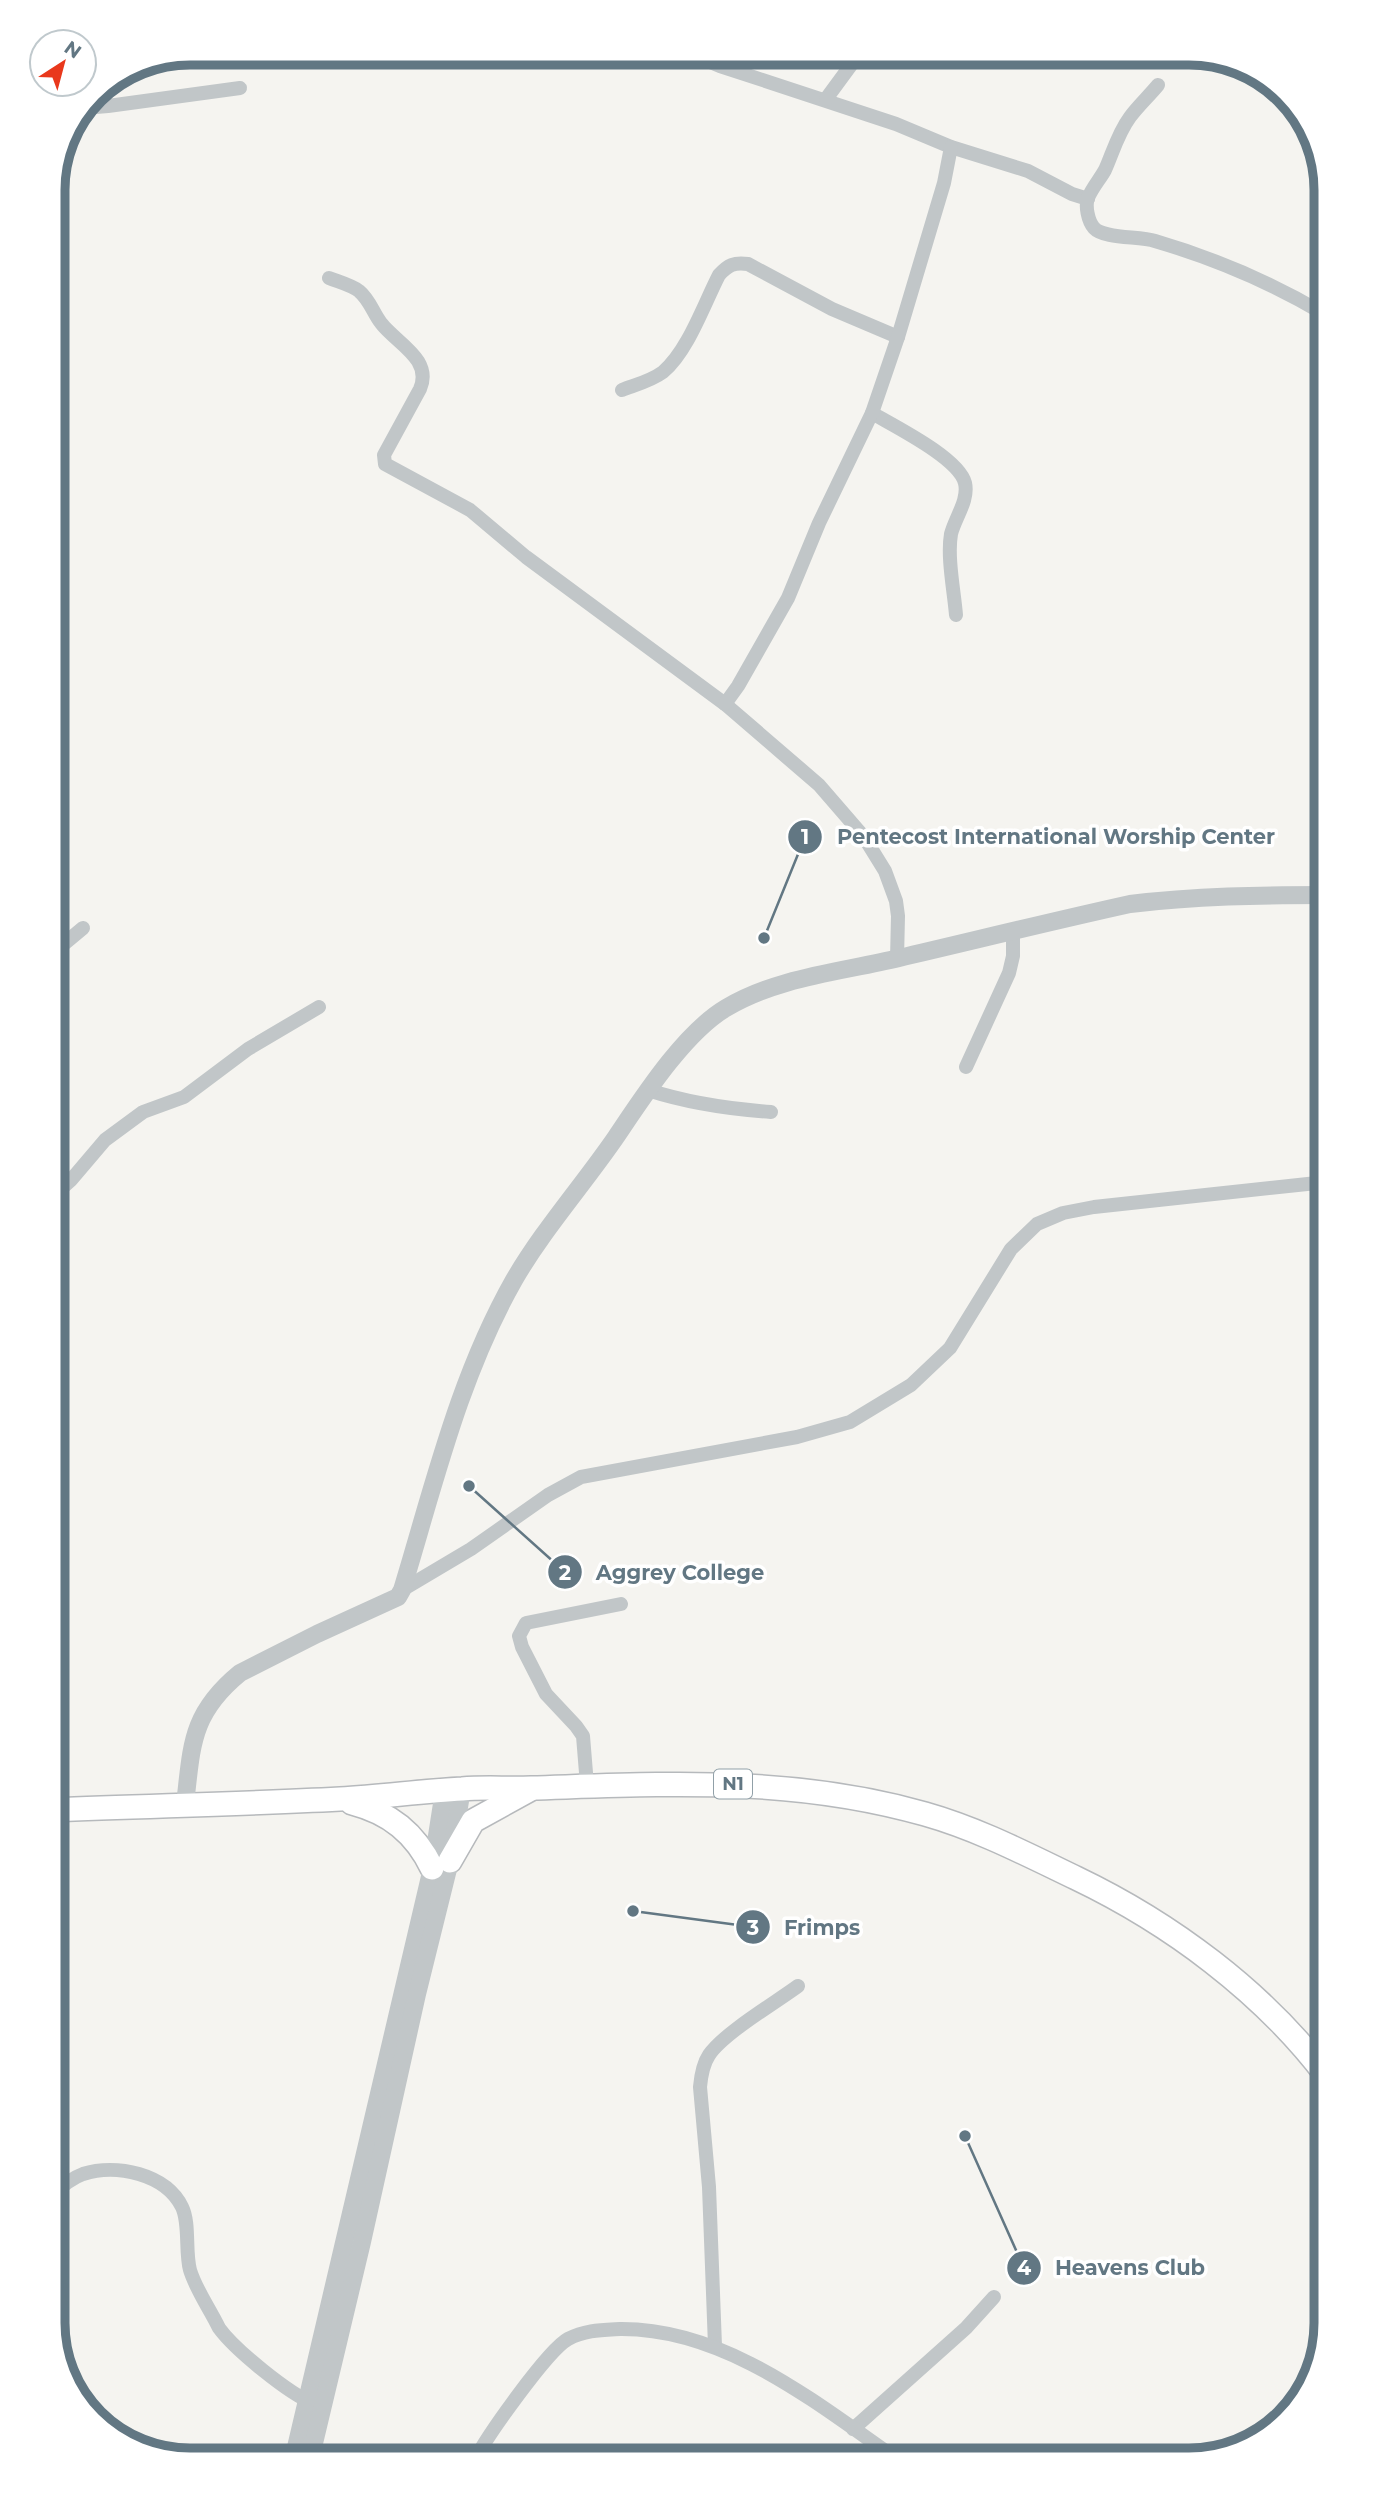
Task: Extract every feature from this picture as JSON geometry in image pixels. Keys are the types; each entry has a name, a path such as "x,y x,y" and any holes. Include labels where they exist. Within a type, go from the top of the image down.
{"highway":[{"name":"N1","path":"65,1809 338,1799 587,1784 754,1784 850,1797 925,1814 1016,1847 1111,1895 1151,1919 1242,1987 1314,2058"},
{"path":"338,1799 370,1807 390,1819 441,1865 474,1821 532,1788"}],"street":[{"path":"718,65 826,99 951,147 1027,171 1072,194 1088,199"},
{"path":"826,99 851,65"},
{"path":"1158,85 1123,128 1088,199 1091,225 1106,235 1146,238 1165,244 1244,274 1314,308"},
{"path":"96,107 240,88"},
{"path":"725,704 788,598 872,413 898,337 944,183 951,147"},
{"path":"622,390 663,372 688,338 719,275 726,267 739,263 748,264 832,309 898,337"},
{"path":"329,278 357,289 378,320 405,345 424,373 420,389 384,455 385,464 470,510 526,557 725,704 819,785 864,837 885,871 896,901 897,959"},
{"path":"872,413 937,452 962,476 965,484 963,500 951,534 950,547 956,615"},
{"path":"402,1590 469,1376 509,1291 532,1253 648,1090 712,1018 726,1008 779,984 1130,904 1161,900 1314,895"},
{"path":"65,943 83,928"},
{"path":"966,1067 1009,973 1013,956 1013,931"},
{"path":"65,1185 106,1140 143,1112 184,1097 248,1049 319,1007"},
{"path":"648,1090 679,1100 738,1110 771,1112"},
{"path":"185,1804 196,1728 209,1705 240,1673 393,1600 402,1590 471,1549 548,1495 581,1477 797,1437 850,1422 911,1385 950,1348 1011,1249 1037,1224 1063,1213 1094,1208 1314,1183"},
{"path":"587,1784 583,1736 546,1693 519,1636 526,1623 621,1604"},
{"path":"298,2448 315,2404 417,1994 453,1790"},
{"path":"715,2346 709,2187 700,2087 702,2072 708,2056 720,2043 798,1986"},
{"path":"1308,2050 1314,2043"},
{"path":"65,2185 81,2174 103,2169 139,2174 159,2182 173,2192 184,2209 187,2258 191,2273 219,2328 265,2371 315,2404"},
{"path":"853,2429 965,2328 994,2297"},
{"path":"482,2448 498,2422 562,2343 586,2331 641,2329 679,2335 715,2346 762,2371 881,2448"},
{"path":"311,2448 315,2404"}],"place":[{"name":"Pentecost International Worship Center","path":"764,938"},
{"name":"Aggrey College","path":"469,1486"},
{"name":"Frimps","path":"633,1911"},
{"name":"Heavens Club","path":"965,2136"}]}
